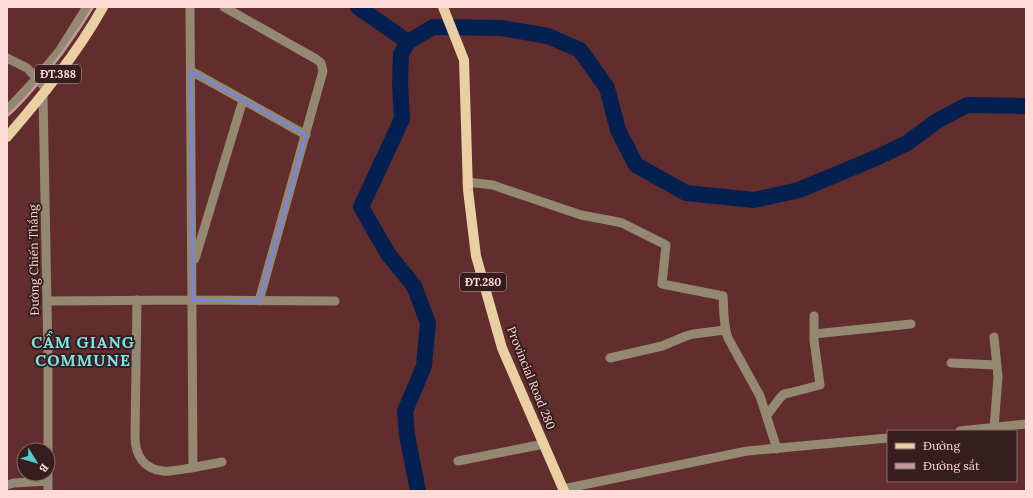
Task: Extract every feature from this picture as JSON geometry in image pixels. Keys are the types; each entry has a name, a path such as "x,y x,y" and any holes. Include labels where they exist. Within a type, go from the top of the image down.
{"main road":[{"name":"ĐT.388","path":"7,137 45,92 93,26 103,7"},
{"name":"Provincial Road 280","path":"442,7 464,59 467,182 476,256 505,355 564,490"}],"street":[{"path":"7,110 37,78 60,50 87,7"},
{"path":"190,7 194,468"},
{"path":"224,7 316,59 321,63 323,71 259,300"},
{"path":"7,58 27,68 37,78 45,92"},
{"path":"191,71 306,135"},
{"name":"Đường Chiến Thắng","path":"45,92 48,442"},
{"path":"192,270 243,100"},
{"path":"467,182 493,185 581,215 622,223 666,245 662,284 723,296 725,330 760,396 777,448"},
{"path":"136,300 135,445 137,453 142,461 154,469 163,472 194,468 222,462"},
{"path":"47,301 335,301"},
{"path":"767,415 784,394 820,385 814,334 814,316"},
{"path":"814,334 911,324"},
{"path":"610,358 662,346 693,334 725,330"},
{"path":"994,337 998,387 994,428"},
{"path":"951,364 997,365"},
{"path":"971,430 1026,424"},
{"path":"564,490 747,451 887,438"},
{"path":"458,461 544,444"},
{"path":"7,485 21,482"}],"highlighted area":[{"path":"191,71 306,135 259,301 193,300"}],"waterway":[{"path":"358,7 408,42"},
{"path":"418,491 407,435 405,411 424,366 428,323 414,286 388,254 361,207 402,119 400,82 401,54 408,42 433,27 501,28 548,36 580,50 607,88 618,130 636,165 686,193 754,200 799,190 878,157 907,143 937,121 967,105 1026,106"}],"railway":[{"path":"7,116 29,94 55,63 93,7"}],"district":[{"name":"CẨM GIANG COMMUNE","path":"83,351"}]}
